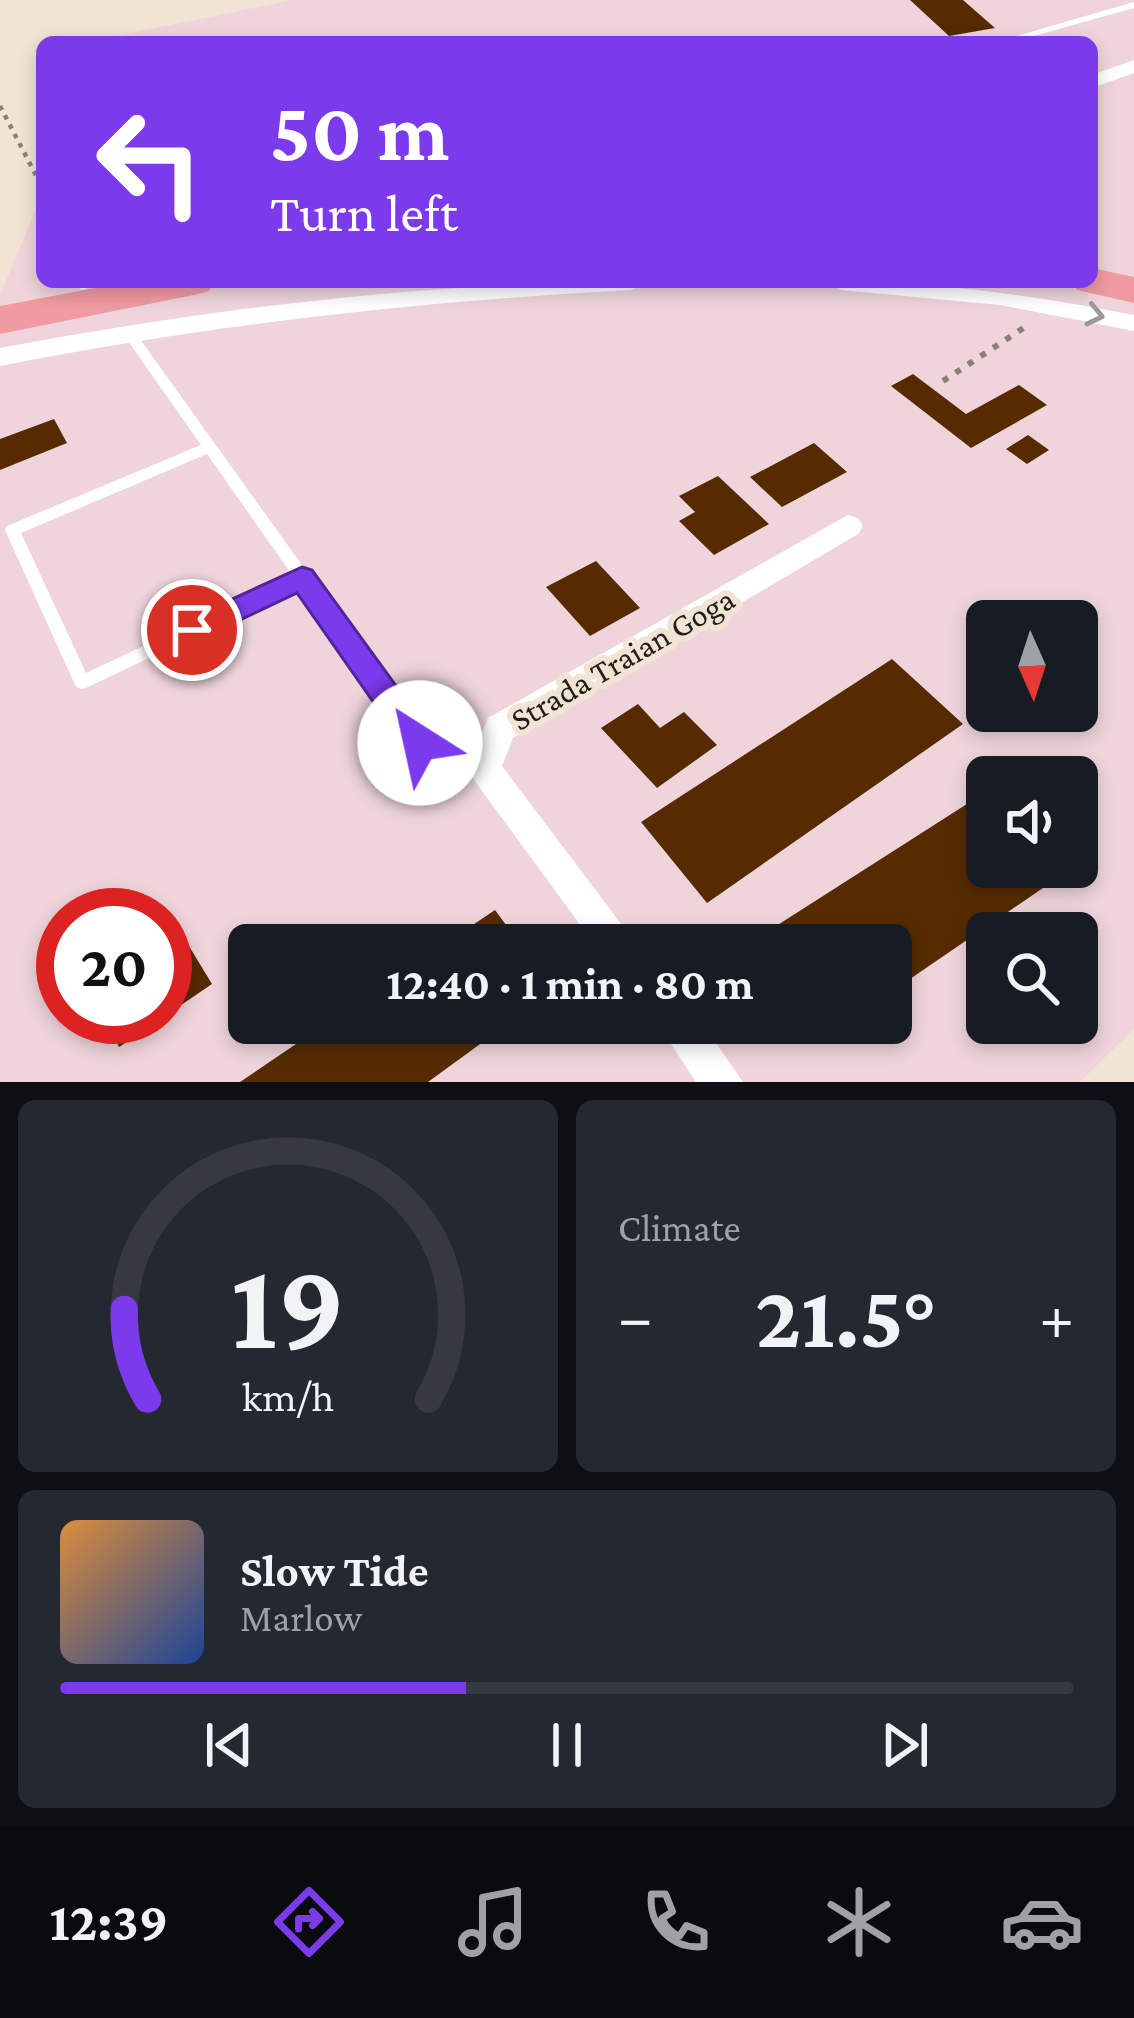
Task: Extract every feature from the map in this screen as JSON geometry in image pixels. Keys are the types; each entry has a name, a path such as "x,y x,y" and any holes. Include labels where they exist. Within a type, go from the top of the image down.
{"highway":[{"path":"1098,265 1134,273"},
{"path":"1098,282 1134,290"},
{"path":"0,302 66,288"},
{"path":"0,320 163,288"}],"street":[{"path":"1098,80 1134,66"},
{"path":"0,358 128,332 385,299 545,288"},
{"path":"899,288 1056,306 1134,323"},
{"name":"Strada Traian Goga","path":"483,769 500,728 848,526"},
{"path":"483,769 602,924"},
{"path":"693,1044 722,1082"}],"lane":[{"path":"1023,36 1134,5"},
{"path":"128,332 420,743 450,763 483,769"},
{"path":"210,447 12,530 82,682 302,578"}],"path":[{"path":"0,106 36,175"},
{"path":"943,381 1056,306"}],"shaded area":[{"path":"293,0 1134,0 1134,1029 1080,1082 0,1082 0,295 36,209 36,288 1098,288 1098,36 116,36"}],"building":[{"path":"910,0 963,0 995,28 949,36"},
{"path":"913,374 966,414 1019,385 1047,405 971,448 891,386"},
{"path":"54,419 67,443 0,470 0,439"},
{"path":"1028,435 1049,450 1027,464 1006,449"},
{"path":"814,443 847,472 782,507 750,477"},
{"path":"718,476 769,524 714,555 679,521 695,512 679,496"},
{"path":"596,561 640,608 590,636 546,587"},
{"path":"892,659 963,724 707,903 641,822"},
{"path":"638,704 660,728 684,712 717,745 657,788 601,728"},
{"path":"966,805 966,888 1043,888 1008,912 966,912 966,941 912,978 912,924 779,924"},
{"path":"495,910 505,924 474,924"},
{"path":"192,951 212,984 192,998"},
{"path":"296,1044 480,1044 428,1082 240,1082"}],"route":[{"path":"192,630 302,578 420,743"}]}
